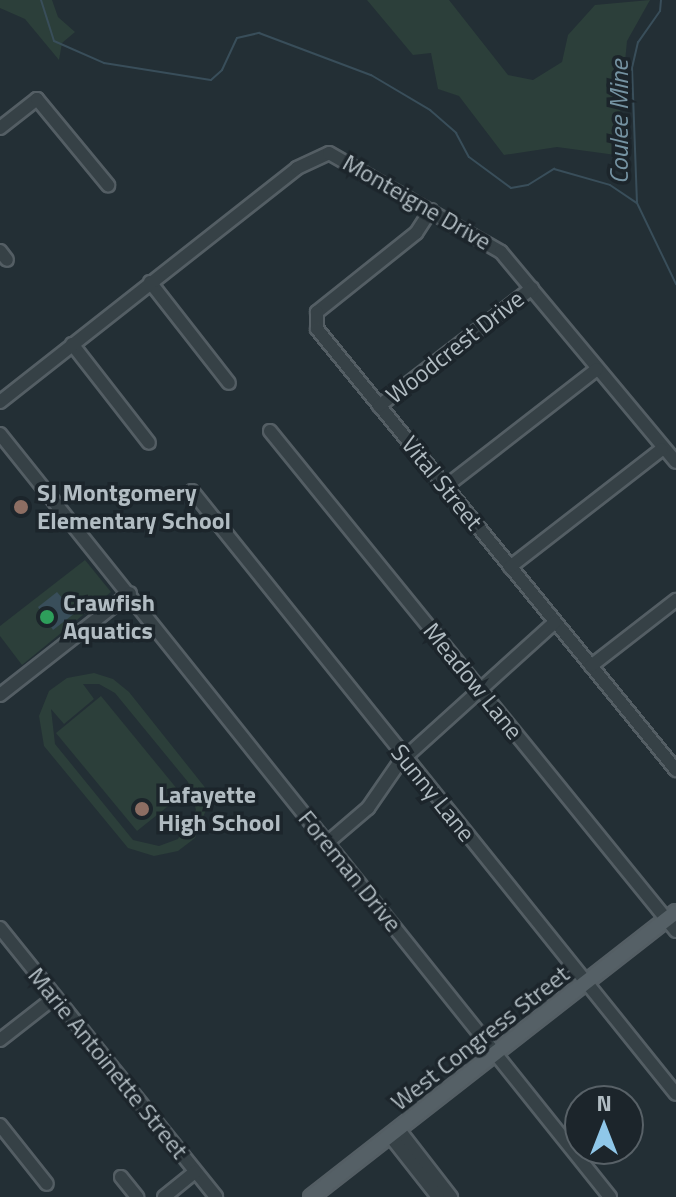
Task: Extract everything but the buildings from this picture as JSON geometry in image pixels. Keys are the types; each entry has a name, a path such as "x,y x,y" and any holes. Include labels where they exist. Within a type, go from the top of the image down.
{"main road":[{"name":"West Congress Street","path":"311,1197 586,983 673,921"}],"street":[{"path":"0,128 37,99 108,185"},
{"name":"Monteigne Drive","path":"0,402 150,282 320,154 338,156 492,243 676,462"},
{"name":"Vital Street","path":"431,210 416,233 315,316 317,329 675,766"},
{"path":"150,282 229,383"},
{"name":"Woodcrest Drive","path":"379,406 532,288"},
{"path":"72,344 149,443"},
{"path":"445,487 597,369"},
{"name":"Meadow Lane","path":"270,431 673,921"},
{"name":"Foreman Drive","path":"0,434 610,1197"},
{"path":"510,567 662,449"},
{"name":"Sunny Lane","path":"192,491 676,1094"},
{"path":"0,695 130,593"},
{"path":"591,666 676,600"},
{"path":"327,843 368,808 405,758 555,622"},
{"name":"Marie Antoinette Street","path":"0,928 216,1197"},
{"path":"0,1040 55,997"},
{"path":"0,1125 47,1184"},
{"path":"395,1134 436,1189 451,1197"},
{"path":"164,1197 195,1172"},
{"path":"121,1177 137,1197"}],"green space":[{"path":"0,0 52,0 58,17 75,32 62,43 59,60 25,19 0,8"},
{"path":"367,0 449,0 508,75 533,80 562,62 568,35 595,5 650,0 627,41 616,155 557,147 504,155 459,96 438,89 431,53 413,55"},
{"name":"Crawfish Aquatics","path":"85,560 111,592 22,665 0,636 0,626"},
{"path":"94,673 113,679 129,692 215,800 207,807 195,838 178,851 154,856 128,848 44,746 39,716 49,691 67,678","holes":["83,684 99,684 115,693 188,782 196,810 178,839 159,846 133,840 55,744 51,709 64,724 94,699"]},
{"path":"101,696 182,795 137,831 56,733"}],"water":[{"path":"57,592 75,613 53,630 38,607"}],"waterway":[{"name":"Coulee Mine","path":"41,0 54,41 104,63 211,80 222,70 237,38 259,33 371,75 430,110 456,133 469,157 511,188 528,185 554,169 610,185 637,203"},
{"name":"Coulee Mine","path":"661,0 660,11 638,42 632,67 637,203 676,284"}],"place":[{"name":"SJ Montgomery Elementary School","path":"21,507"},
{"name":"Crawfish Aquatics","path":"47,617"},
{"name":"Lafayette High School","path":"142,809"}]}
